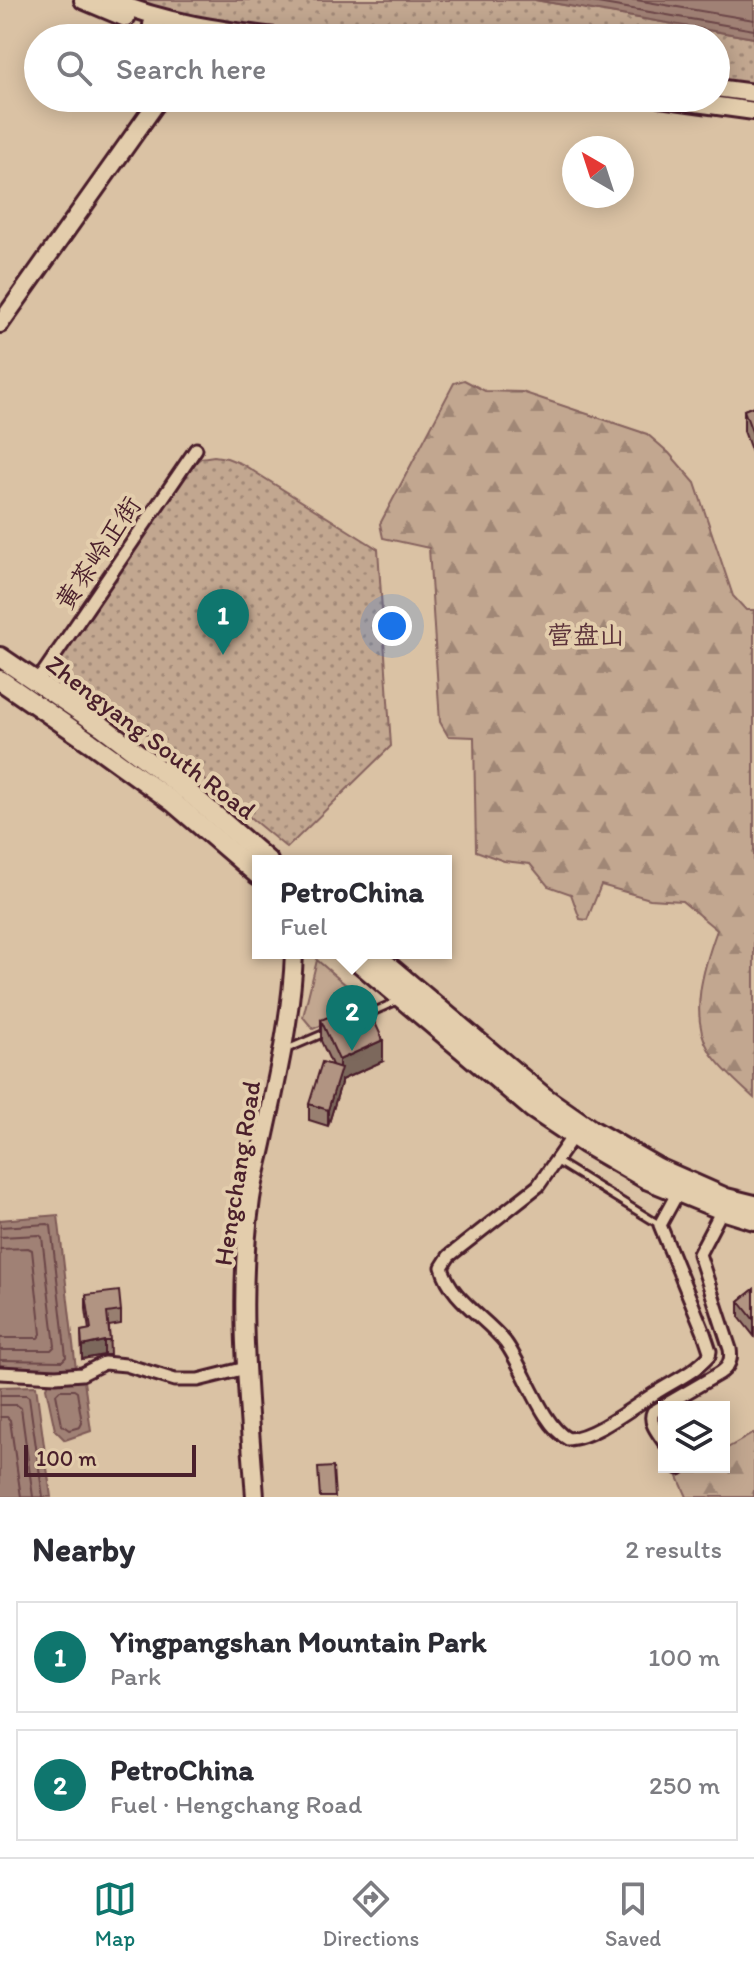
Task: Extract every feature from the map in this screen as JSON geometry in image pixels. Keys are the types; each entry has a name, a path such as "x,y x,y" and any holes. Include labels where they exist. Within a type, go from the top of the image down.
{"main road":[{"name":"Zhengyang South Road","path":"0,657 103,727 186,790 261,855"},
{"name":"Zhengyang South Road","path":"0,680 173,802 252,870"},
{"path":"355,959 533,1109 573,1136 648,1180 754,1220"},
{"path":"380,959 544,1097 590,1129 658,1168 726,1198 754,1205"}],"street":[{"path":"83,0 148,24"},
{"path":"110,0 169,24"},
{"path":"730,90 754,93"},
{"path":"730,108 754,111"},
{"path":"0,309 142,112"},
{"path":"0,324 143,112"},
{"name":"黄茶岭正街","path":"37,682 196,449"},
{"name":"Hengchang Road","path":"255,1497 243,1284 251,1198 293,982 294,959"},
{"path":"573,1136 538,1186 449,1256 442,1267 454,1291 505,1342 547,1418 555,1430 568,1439 582,1436 608,1423 686,1375 709,1356 704,1333 660,1225 678,1192"},
{"path":"672,1401 720,1373 730,1361 730,1349 699,1254 722,1210"},
{"path":"0,1373 82,1374 104,1363 126,1365 175,1380 198,1380 246,1368"},
{"path":"658,1409 653,1412 652,1421 658,1432"}],"lane":[{"path":"362,1017 402,999"},
{"path":"280,1052 335,1028"},
{"path":"555,1161 660,1225"}],"green space":[{"path":"132,0 535,0 673,24 226,24"},
{"path":"730,34 754,38 754,89 730,86"},
{"name":"营盘山","path":"464,380 485,391 522,392 647,434 669,453 695,483 733,596 746,610 754,610 754,1098 714,1058 703,1038 700,991 717,930 682,901 650,899 601,885 587,920 580,919 571,894 548,886 530,864 504,861 476,851 474,737 448,736 440,722 429,548 383,538 380,524 454,383"},
{"path":"214,456 242,464 378,549 391,746 287,848 171,752 67,675 60,659 62,651 191,466 201,458"},
{"path":"317,960 368,1004 313,1029 303,1017"},
{"path":"754,1433 754,1497 687,1497 678,1477 685,1473 730,1473 730,1447"}],"water":[{"path":"535,0 754,0 754,38 730,34 730,24 673,24"},
{"path":"58,1215 76,1369 0,1368 0,1220"},
{"path":"84,1381 91,1431 65,1440 55,1430 46,1388 49,1382"},
{"path":"36,1386 51,1497 0,1497 0,1387"}],"building":[{"path":"754,406 754,437 744,410"},
{"path":"365,1001 383,1040 339,1060 321,1020"},
{"path":"322,1062 341,1068 328,1110 309,1104"},
{"path":"754,1289 754,1320 739,1301"},
{"path":"119,1291 121,1311 107,1313 110,1341 82,1346 81,1331 91,1329 86,1295"},
{"path":"333,1467 335,1497 320,1497 318,1468"}],"place":[{"name":"Yingpangshan Mountain Park","path":"223,655"},
{"name":"PetroChina","path":"352,1051"}]}
